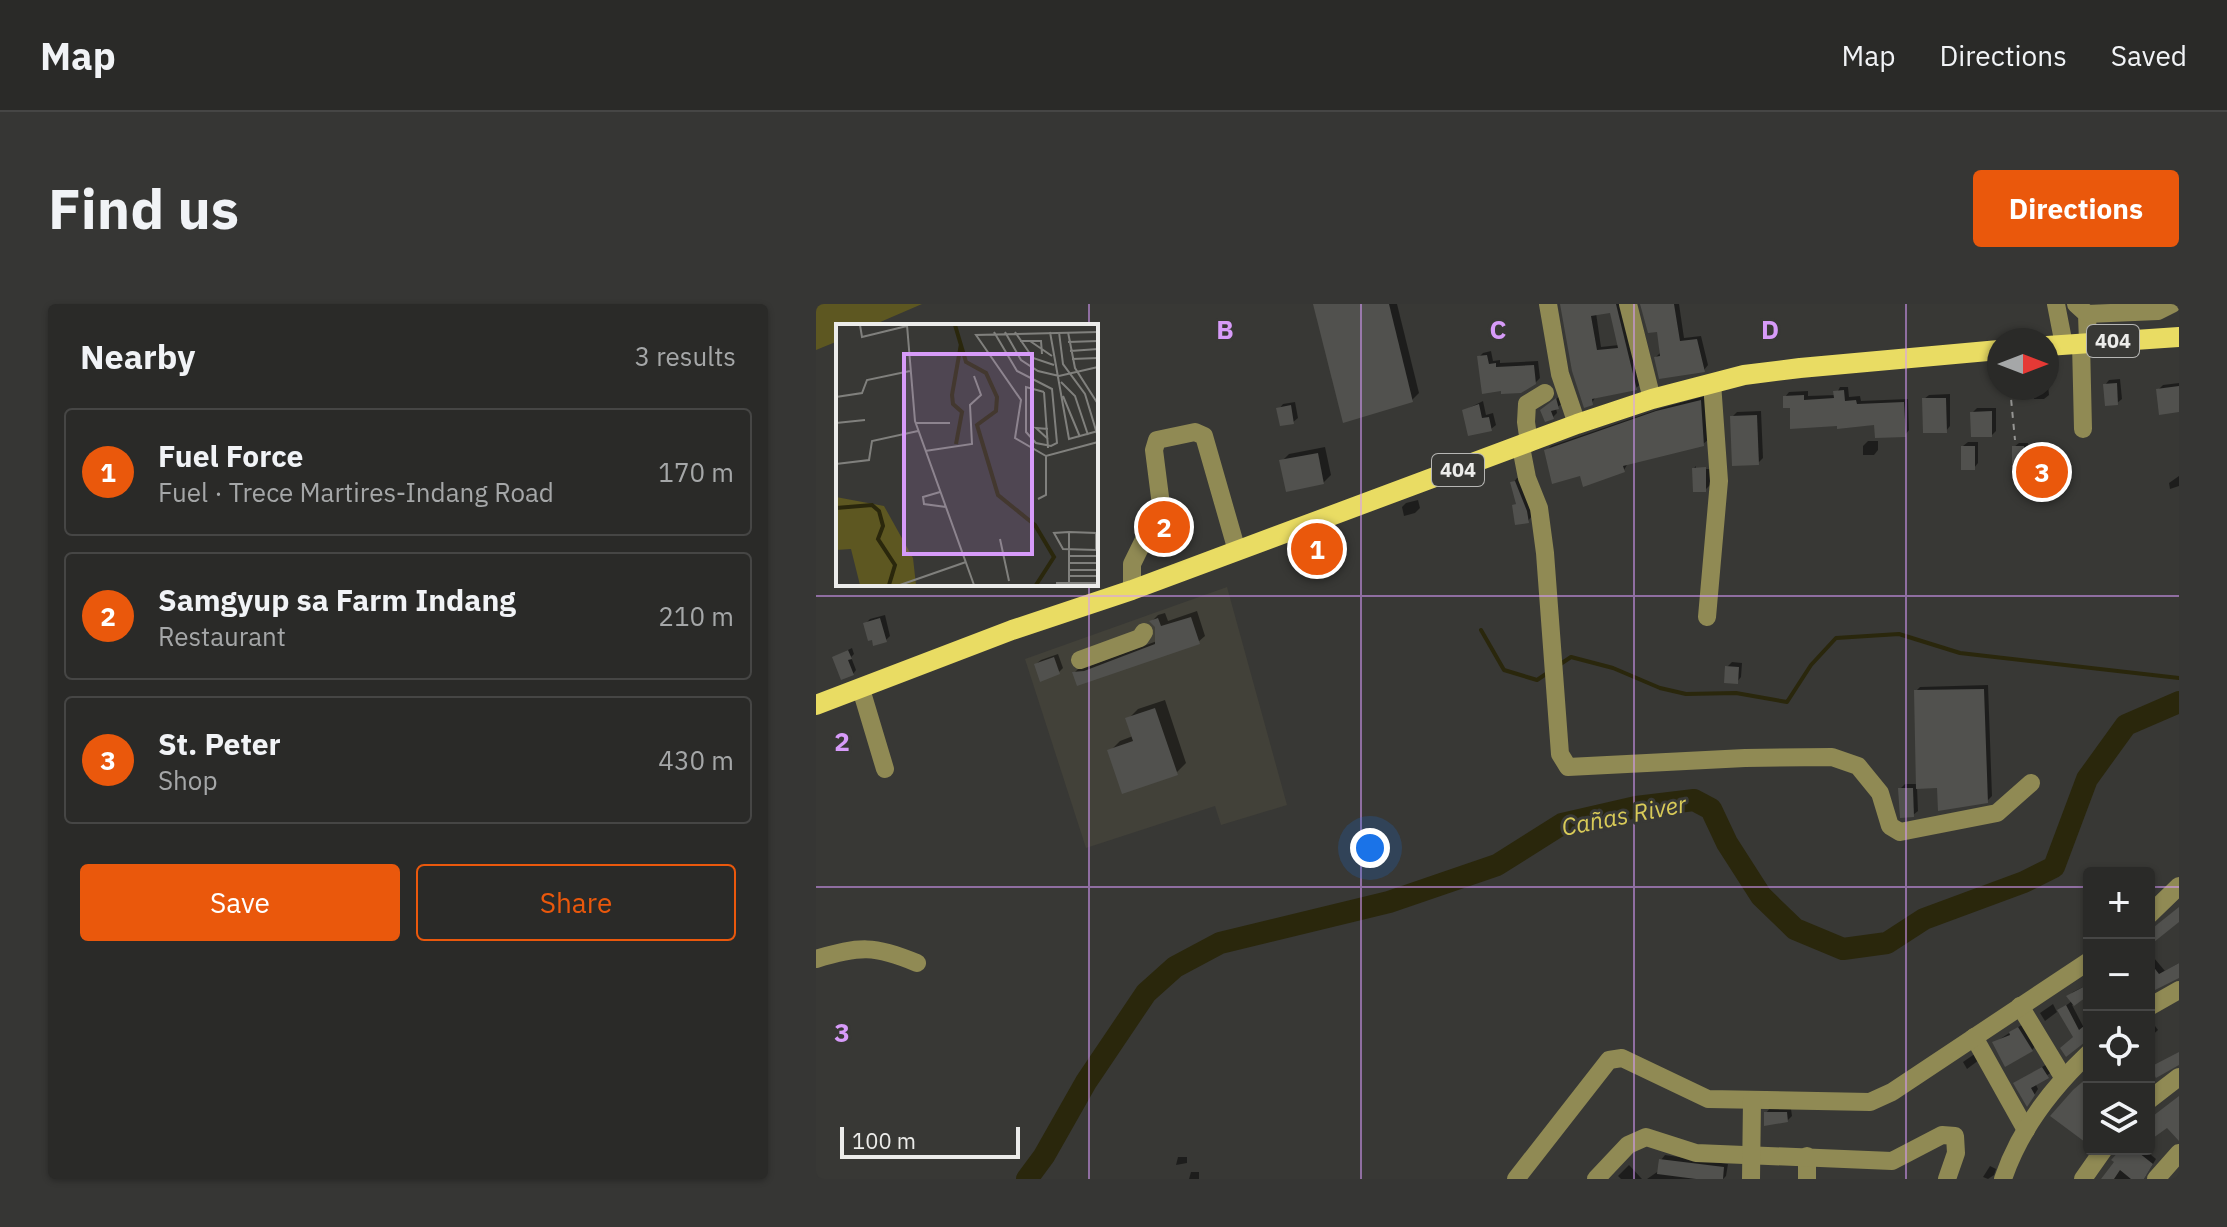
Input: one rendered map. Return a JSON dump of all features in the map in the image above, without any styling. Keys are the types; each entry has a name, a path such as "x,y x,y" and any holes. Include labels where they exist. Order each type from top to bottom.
{"main road":[{"name":"404","path":"2070,344 2179,337"},
{"name":"404","path":"816,705 1012,630 1132,590 1652,399 1712,383 1800,368 1987,351"}],"street":[{"path":"1548,304 1560,374 1577,424"},
{"path":"1628,304 1652,399"},
{"path":"2056,304 2070,344 2083,429"},
{"path":"2070,344 2082,309 2158,311 2172,304"},
{"path":"1707,617 1719,481 1712,383"},
{"path":"1545,393 1527,404 1527,478 1539,508 1560,754 1568,767 1832,757 1858,766 1880,793 1890,826 1900,832 1997,813 2031,783"},
{"path":"1132,590 1132,564 1161,505 1154,450 1157,440 1195,432 1204,436 1237,551"},
{"path":"1080,660 1140,638 1144,632"},
{"path":"861,689 885,769"},
{"path":"2155,909 2179,886"},
{"path":"816,959 865,948 888,951 917,963"},
{"path":"1516,1179 1609,1060 1616,1057 1708,1099 1870,1102 1892,1092 2083,965"},
{"path":"2155,1004 2179,990"},
{"path":"2020,1006 2063,1077"},
{"path":"1974,1037 2026,1130"},
{"path":"2003,1179 2026,1130 2063,1077 2083,1059"},
{"path":"2155,1095 2179,1077"},
{"path":"1751,1179 1752,1100"},
{"path":"1596,1179 1628,1145 1646,1137 1696,1153 1807,1156 1889,1170 1942,1135 1955,1136 1956,1153 1947,1179"},
{"path":"2156,1179 2179,1153"},
{"path":"2083,1179 2100,1155"},
{"path":"1807,1156 1807,1179"}],"path":[{"path":"2011,400 2015,440"}],"shaded area":[{"path":"816,304 922,304 876,324 836,324 836,342 816,350"},
{"path":"1227,587 1287,805 1221,825 1215,806 1086,848 1025,659"}],"building":[{"path":"1313,304 1389,304 1413,402 1343,423"},
{"path":"1560,304 1616,304 1637,390 1592,399 1593,405 1584,408 1572,371","holes":["1610,313 1618,348 1597,350 1591,316"]},
{"path":"1640,304 1674,304 1680,341 1697,339 1705,372 1659,379 1654,357 1660,356 1657,332 1648,333"},
{"path":"1487,355 1489,364 1496,363 1496,367 1534,365 1536,384 1521,393 1501,394 1501,391 1482,394 1477,356"},
{"path":"2117,383 2118,405 2105,406 2103,384"},
{"path":"2179,386 2179,412 2159,415 2156,389"},
{"path":"1844,390 1845,401 1856,400 1857,404 1904,402 1906,437 1875,438 1874,425 1790,429 1790,408 1783,408 1783,396 1804,395 1804,400 1834,398 1833,391"},
{"path":"1556,398 1559,409 1551,411 1554,419 1545,422 1540,410"},
{"path":"1922,398 1946,398 1947,433 1923,433"},
{"path":"1701,400 1704,446 1623,466 1625,472 1583,487 1580,476 1552,484 1544,450 1656,411"},
{"path":"1479,404 1482,418 1489,417 1492,431 1468,436 1462,410"},
{"path":"1291,405 1294,424 1280,426 1276,408"},
{"path":"1992,411 1992,437 1971,437 1970,412"},
{"path":"1757,415 1759,465 1732,466 1730,416"},
{"path":"1961,446 1975,446 1975,470 1961,470"},
{"path":"2012,446 2024,446 2024,467 2012,467"},
{"path":"1318,453 1324,484 1286,492 1279,460"},
{"path":"1706,467 1706,492 1693,492 1692,468"},
{"path":"1515,481 1529,523 1515,525 1512,505 1516,504 1510,482"},
{"path":"1191,617 1200,644 1077,686 1072,672 1084,671 1155,644 1155,627 1149,621 1158,618 1161,626"},
{"path":"880,618 887,642 873,646 872,640 868,641 863,623"},
{"path":"848,650 854,675 841,680 832,657"},
{"path":"1054,657 1060,674 1040,682 1034,664"},
{"path":"1725,666 1739,667 1738,684 1724,683"},
{"path":"1984,689 1988,803 1938,811 1937,788 1916,789 1914,690"},
{"path":"1155,708 1178,775 1122,794 1107,750 1133,741 1125,718"},
{"path":"1898,788 1913,788 1914,817 1900,818"},
{"path":"2179,907 2179,922 2155,941 2155,926"},
{"path":"2179,963 2179,978 2155,990 2155,969 2159,974"},
{"path":"2083,987 2083,999 2074,1006 2066,996"},
{"path":"2066,1005 2079,1030 2083,1027 2083,1044 2066,1057 2060,1048 2073,1037 2057,1010"},
{"path":"2018,1027 2033,1051 2005,1067 1992,1042 2010,1035 2009,1032"},
{"path":"2179,1052 2179,1065 2156,1078 2155,1064"},
{"path":"2042,1067 2049,1078 2031,1088 2035,1095 2027,1107 2013,1083"},
{"path":"2083,1081 2083,1141 2050,1116"},
{"path":"2179,1096 2179,1141 2167,1128 2155,1137 2155,1114"},
{"path":"1764,1112 1787,1112 1788,1122 1764,1126"},
{"path":"2116,1155 2142,1155 2153,1164 2144,1179 2131,1179 2120,1170 2114,1179 2101,1179 2114,1162 2111,1160"},
{"path":"1659,1159 1724,1167 1723,1179 1657,1174"}],"waterway":[{"path":"1481,630 1504,670 1537,680 1549,672"},
{"path":"1559,665 1571,657 1686,694 1736,693 1787,702 1811,665 1836,638 1899,634 1960,653 2179,678"},
{"name":"Cañas River","path":"1027,1179 1044,1156 1086,1082 1146,993 1175,967 1220,943 1389,902 1497,865 1562,824 1636,807 1694,800 1711,809 1727,843 1761,896 1795,929 1843,949 1887,943 1924,919 2024,882 2054,867 2087,779 2126,725 2179,702"}],"place":[{"name":"St. Peter","path":"2042,472"},
{"name":"Samgyup sa Farm Indang","path":"1164,527"},
{"name":"Fuel Force","path":"1317,549"}]}
